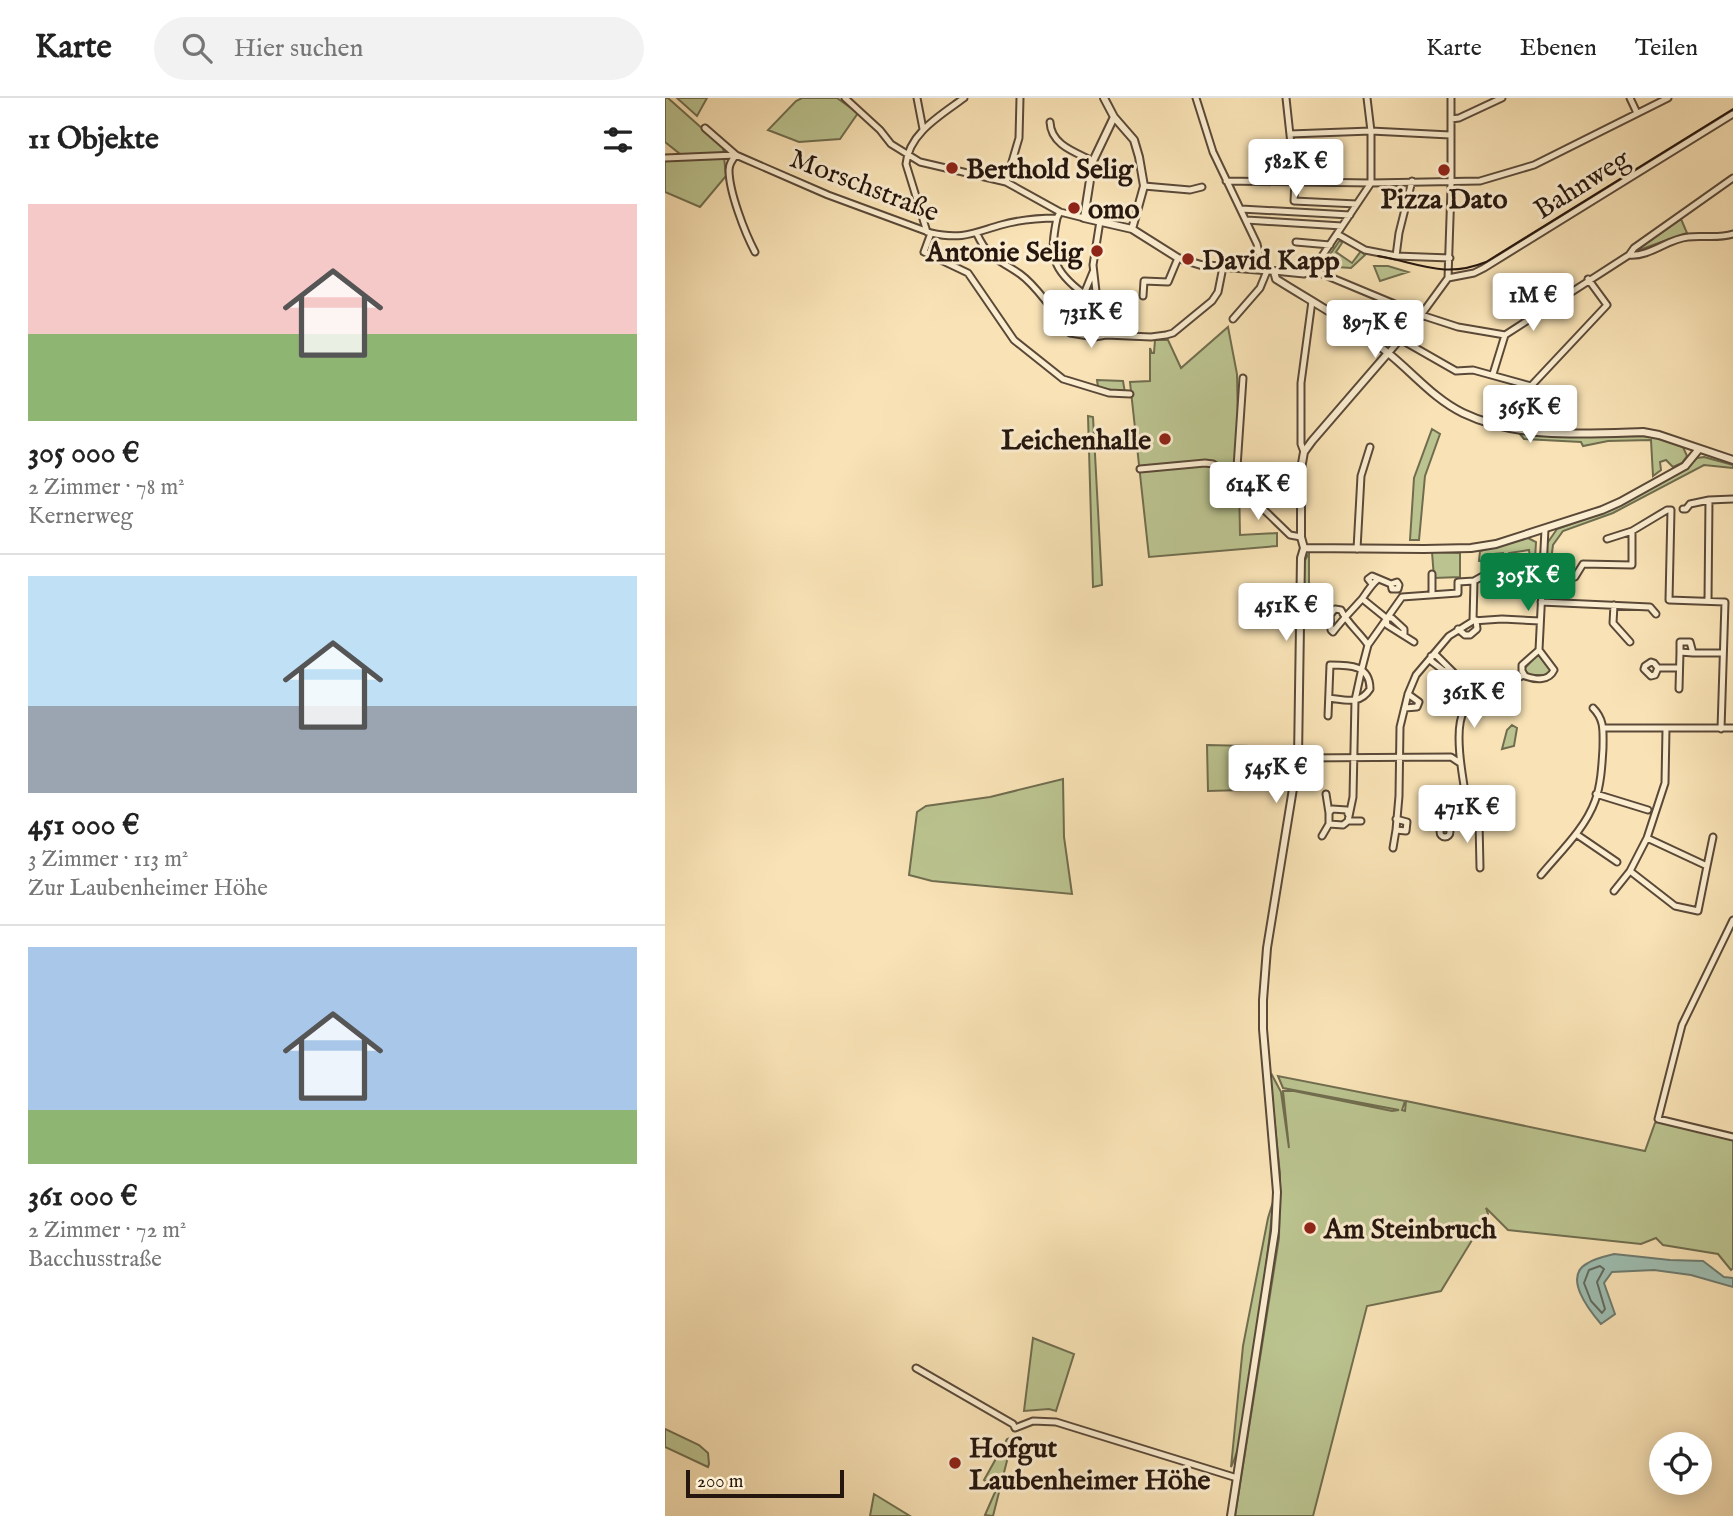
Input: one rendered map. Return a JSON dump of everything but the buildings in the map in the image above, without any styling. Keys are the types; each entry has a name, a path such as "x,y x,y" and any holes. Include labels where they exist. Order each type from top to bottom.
{"street":[{"path":"845,98 880,130 891,144 907,155 938,167 1006,182 1059,215 1132,229 1178,258 1201,265 1307,274 1313,270 1371,183 1371,131 1367,98"},
{"path":"917,98 923,129"},
{"path":"964,98 923,129 907,155 907,164 929,233 924,252 968,273 1014,340 1063,379 1109,393 1130,394"},
{"path":"1006,182 1019,138 1020,98"},
{"path":"1104,98 1114,117 1133,140 1144,186 1132,229"},
{"path":"1196,98 1213,152 1268,271 1276,279 1389,351 1434,394 1453,407 1465,414 1504,427 1559,433 1643,432 1659,435 1733,460"},
{"path":"1286,98 1295,181 1294,201 1357,204"},
{"path":"1231,1516 1275,1231 1277,1192 1263,1029 1263,1000 1267,948 1298,758 1301,558 1304,548 1301,537 1301,469 1304,452 1318,433 1421,315 1448,278 1451,98"},
{"path":"1451,119 1459,118 1502,98"},
{"path":"1630,98 1637,113"},
{"path":"1226,181 1412,181 1451,184 1480,181 1534,164 1668,98"},
{"name":"Bahnweg","path":"1448,278 1474,273 1484,268 1733,114"},
{"path":"1084,218 1093,161 1114,117"},
{"path":"1049,122 1050,133 1062,145 1093,161"},
{"path":"705,128 736,155"},
{"path":"1290,134 1371,131 1450,135"},
{"path":"665,158 736,155"},
{"path":"736,155 730,162 730,176 745,235 755,252"},
{"name":"Morschstraße","path":"736,155 828,195 929,233 948,237 977,234 1015,222 1059,215"},
{"path":"1493,374 1504,335 1629,255 1634,248 1733,178"},
{"path":"1396,256 1412,181"},
{"path":"1144,186 1190,190 1202,187"},
{"path":"1241,209 1350,215"},
{"path":"1059,215 1054,261 1058,270 1084,294"},
{"path":"1246,220 1342,226"},
{"path":"1076,322 1093,272 1100,221"},
{"path":"1337,233 1366,250 1396,256 1450,258"},
{"path":"977,234 984,249 993,259 1025,278 1070,333 1095,337 1151,337 1173,333 1212,301 1218,292 1223,267"},
{"path":"1629,255 1644,254 1683,237 1722,237 1733,234"},
{"path":"1296,242 1330,245"},
{"path":"1143,296 1144,281 1168,282 1178,258"},
{"path":"1313,270 1421,315 1458,327 1504,335"},
{"path":"1233,319 1257,293 1268,271"},
{"path":"1093,272 1098,309"},
{"path":"1400,339 1456,371 1473,370 1493,374 1531,386 1607,305 1588,279"},
{"path":"1304,452 1301,444 1301,383 1312,301"},
{"path":"1236,482 1243,378"},
{"path":"1357,549 1361,476 1370,447"},
{"path":"1304,548 1483,547 1545,529 1620,502 1685,466 1699,449"},
{"path":"1140,468 1213,464 1236,482 1290,534 1301,537"},
{"path":"1683,509 1690,504 1709,500 1733,499"},
{"path":"1708,601 1709,500"},
{"path":"1607,539 1632,531 1671,510 1669,600 1725,601 1721,729"},
{"path":"1523,675 1523,665 1539,650 1545,529"},
{"path":"1329,824 1343,825 1348,819 1353,797 1355,701 1368,645 1402,597 1458,593 1458,582 1474,581 1483,576 1571,578 1583,564 1632,565 1632,531"},
{"path":"1432,573 1432,595"},
{"path":"1458,629 1465,635 1470,635 1477,629 1474,581"},
{"path":"1368,645 1344,617 1374,582 1399,583 1398,589 1402,597"},
{"path":"1365,601 1386,618 1387,625 1414,642"},
{"path":"1541,602 1650,607 1656,614"},
{"path":"1614,605 1612,623 1630,642"},
{"path":"1394,848 1394,825 1399,796 1400,727 1408,694 1416,676 1449,636 1475,620 1540,621"},
{"path":"1679,689 1680,642 1690,642 1693,653"},
{"path":"1480,868 1479,822 1469,814 1460,763 1463,712 1478,694 1499,676 1546,678 1554,673 1554,666 1539,650"},
{"path":"1679,652 1722,653"},
{"path":"1431,656 1436,655 1461,680"},
{"path":"1328,716 1330,665 1362,668 1367,674 1370,689 1363,699 1355,701 1329,698"},
{"path":"1658,668 1679,668"},
{"path":"1405,708 1417,707 1419,702 1408,694"},
{"path":"1541,876 1576,834 1595,802 1602,768 1603,728 1600,715 1593,708"},
{"path":"1603,728 1733,728"},
{"path":"1614,891 1630,871 1647,838 1665,783 1666,729"},
{"path":"1298,758 1451,757 1460,763"},
{"path":"1322,836 1329,824 1326,794"},
{"path":"1596,794 1648,810"},
{"path":"1329,813 1332,809 1347,810 1348,819"},
{"path":"1444,827 1445,822 1451,818 1469,814"},
{"path":"1348,819 1361,821"},
{"path":"1576,834 1617,862"},
{"path":"1630,871 1675,906 1698,911 1713,837"},
{"path":"1647,838 1707,866"},
{"path":"1733,920 1682,1026 1658,1119 1733,1137"},
{"path":"916,1368 1013,1424 1015,1428 1033,1421 1056,1422 1237,1478"}],"green space":[{"path":"665,98 723,147 726,176 700,207 665,192 665,161 679,160 680,154 665,142"},
{"path":"677,98 707,98 697,116"},
{"path":"802,98 837,98 858,113 840,139 799,142 768,130"},
{"path":"1681,219 1687,233 1639,250 1640,248"},
{"path":"1340,240 1342,243 1336,252 1352,263 1361,251 1365,255 1351,268 1322,266"},
{"path":"1374,266 1388,266 1408,272 1380,281"},
{"path":"1228,327 1237,374 1240,535 1277,533 1277,546 1149,557 1130,382 1150,381 1150,348 1154,353 1155,340 1168,340 1181,368"},
{"path":"1097,380 1123,381 1125,393 1098,387"},
{"path":"1088,416 1093,417 1102,585 1093,587"},
{"path":"1432,429 1440,434 1425,476 1419,540 1410,540 1414,478"},
{"path":"1519,433 1563,437 1651,436 1683,447 1687,456 1682,463 1673,467 1666,460 1660,462 1661,470 1653,476 1651,440 1608,441 1583,446 1581,442 1524,439"},
{"path":"1704,457 1733,465 1733,468 1704,465 1613,513 1563,531 1553,545 1550,568 1556,569 1555,577 1545,572 1546,545 1557,529 1613,509 1684,470 1697,458"},
{"path":"1528,538 1536,542 1535,559 1530,558 1529,550 1509,553 1508,575 1499,571 1500,567 1503,567 1503,553 1494,554 1493,563 1479,561 1480,551"},
{"path":"1432,552 1460,553 1460,577 1434,578"},
{"path":"1309,553 1309,586 1303,603 1304,562"},
{"path":"1537,655 1544,659 1552,671 1547,675 1529,675 1524,669"},
{"path":"1512,725 1517,728 1514,746 1502,749 1507,730"},
{"path":"1207,745 1289,747 1282,789 1208,791"},
{"path":"1063,779 1064,837 1072,894 932,881 909,875 917,812 926,806 990,797"},
{"path":"1272,1075 1281,1092 1289,1148 1283,1091 1392,1111 1399,1110 1283,1088 1278,1076 1405,1101 1402,1110 1405,1111 1406,1101 1645,1151 1655,1123 1659,1121 1733,1138 1733,1268 1731,1270 1718,1254 1663,1245 1656,1238 1641,1244 1508,1230 1486,1208 1488,1214 1441,1291 1367,1306 1313,1516 1235,1516 1279,1238 1280,1174 1270,1078"},
{"path":"1273,1202 1243,1426 1231,1467 1243,1346"},
{"path":"1033,1338 1074,1354 1056,1411 1024,1411"},
{"path":"665,1429 699,1445 708,1453 708,1467 665,1447"},
{"path":"1013,1437 993,1516 985,1515 996,1490 984,1480 1007,1439"},
{"path":"874,1494 910,1516 870,1516"}],"water":[{"path":"1614,1254 1703,1261 1724,1277 1733,1278 1733,1287 1691,1275 1654,1270 1612,1272 1604,1283 1615,1314 1601,1324 1580,1293 1577,1276 1591,1261"}],"tram line":[{"path":"1378,256 1444,269 1471,267 1486,262 1733,109"}],"place":[{"name":"Berthold Selig","path":"952,168"},
{"name":"Pizza Dato","path":"1444,170"},
{"name":"omo","path":"1074,208"},
{"name":"Antonie Selig","path":"1097,251"},
{"name":"David Kapp","path":"1188,259"},
{"name":"Leichenhalle","path":"1165,439"},
{"name":"Am Steinbruch","path":"1310,1228"},
{"name":"Hofgut Laubenheimer Höhe","path":"955,1463"}]}
